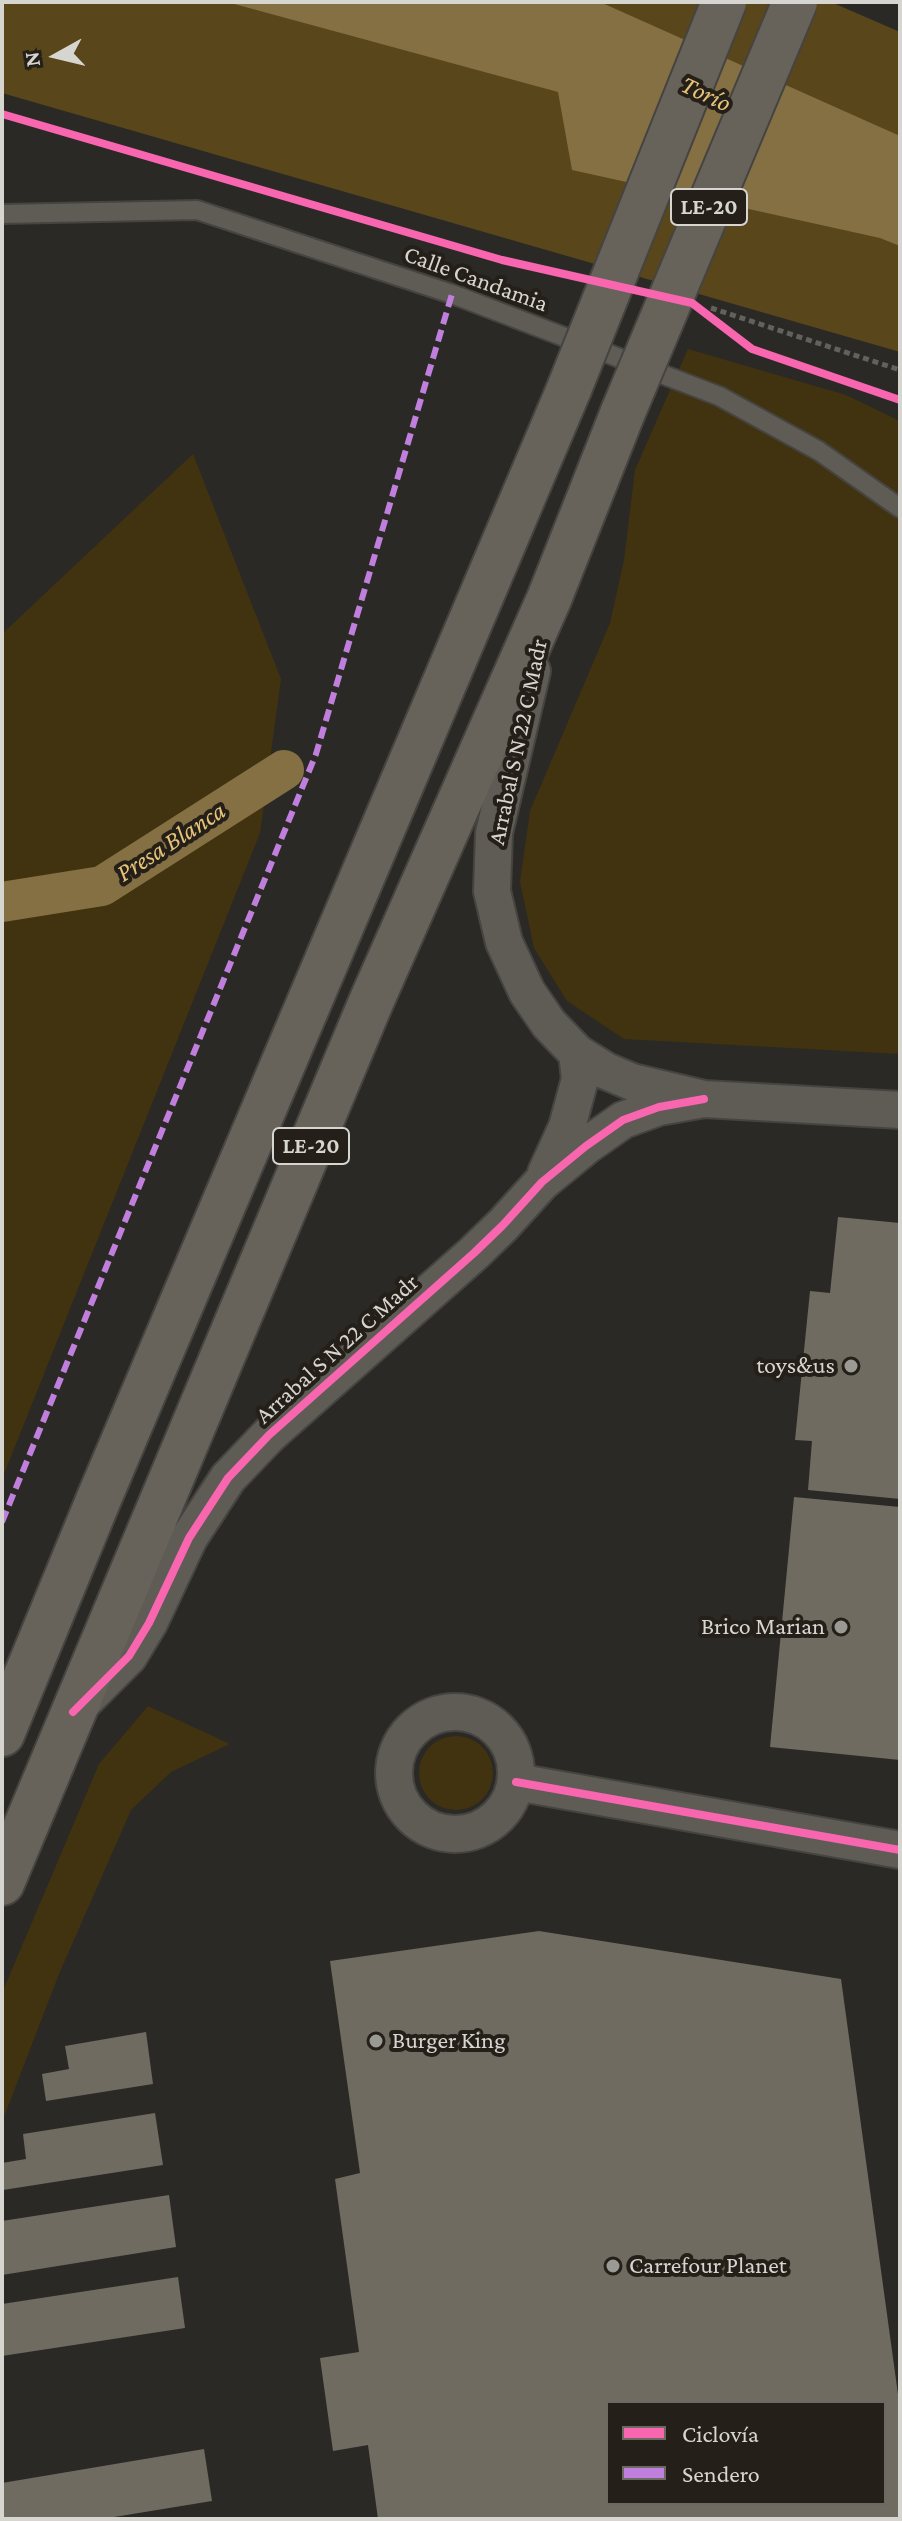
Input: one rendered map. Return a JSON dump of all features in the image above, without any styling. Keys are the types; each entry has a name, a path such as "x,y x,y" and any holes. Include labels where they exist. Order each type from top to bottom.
{"highway":[{"name":"LE-20","path":"2,1734 569,389 724,2"},
{"name":"LE-20","path":"2,1883 371,1002 549,599 623,412 795,2"}],"street":[{"name":"Arrabal S N 22 C Madr","path":"549,599 494,833 492,891 504,942 527,992 549,1024 577,1053 632,1082 704,1099 900,1110"},
{"name":"Arrabal S N 22 C Madr","path":"542,1182 567,1127 580,1079 577,1053"},
{"name":"Arrabal S N 22 C Madr","path":"73,1712 129,1656 149,1623 189,1538 228,1478 269,1435 503,1225 542,1182 586,1146 623,1120 659,1107 704,1099"},
{"path":"516,1782 900,1850"}],"lane":[{"name":"Calle Candamia","path":"2,214 197,210 452,294 719,396 819,451 900,508"}],"path":[{"path":"705,309 716,321"},
{"path":"705,309 731,312 900,370"}],"shaded area":[{"path":"2,2 831,2 900,32 900,352 2,93"},
{"path":"688,349 846,395 900,421 900,1054 624,1039 567,1001 534,948 520,882 530,811 610,623 624,560 635,470"},
{"path":"193,454 281,679 260,833 2,1479 2,634"},
{"path":"148,1706 230,1744 171,1772 131,1810 59,1974 2,2122 2,1993 99,1764"},
{"path":"456,1736 477,1742 487,1752 493,1773 487,1794 477,1804 456,1810 435,1804 425,1794 419,1773 425,1752 435,1742"}],"water":[{"name":"Torío","path":"227,2 600,2 900,136 900,246 880,238 572,170 558,92"}],"building":[{"name":"toys&us","path":"838,1217 900,1223 900,1499 808,1490 812,1441 795,1440 810,1291 830,1293"},
{"name":"Brico Marian","path":"794,1497 900,1507 900,1760 770,1747"},
{"name":"Carrefour Planet","path":"539,1931 841,1979 900,2409 900,2519 378,2519 368,2445 333,2451 320,2358 359,2352 335,2179 360,2173 330,1961"},
{"path":"146,2032 153,2084 46,2101 42,2074 69,2069 65,2046"},
{"path":"155,2113 163,2165 3,2190 2,2163 26,2159 23,2134"},
{"path":"169,2195 176,2247 2,2275 2,2221"},
{"path":"178,2277 185,2328 2,2356 2,2304"},
{"path":"204,2449 212,2501 102,2519 2,2519 2,2483"}],"waterway":[{"name":"Presa Blanca","path":"2,902 102,886 284,770"}],"marked path":[{"path":"2,1522 316,754 452,294"}],"cycle path":[{"path":"2,114 502,260 692,303 752,349 900,400"},
{"path":"73,1712 129,1656 149,1623 189,1538 228,1478 269,1435 474,1253 542,1182 586,1146 623,1120 659,1107 704,1099"},
{"path":"516,1782 900,1850"}],"place":[{"name":"toys&us","path":"851,1366"},
{"name":"Brico Marian","path":"841,1627"},
{"name":"Burger King","path":"376,2041"},
{"name":"Carrefour Planet","path":"613,2266"}]}
